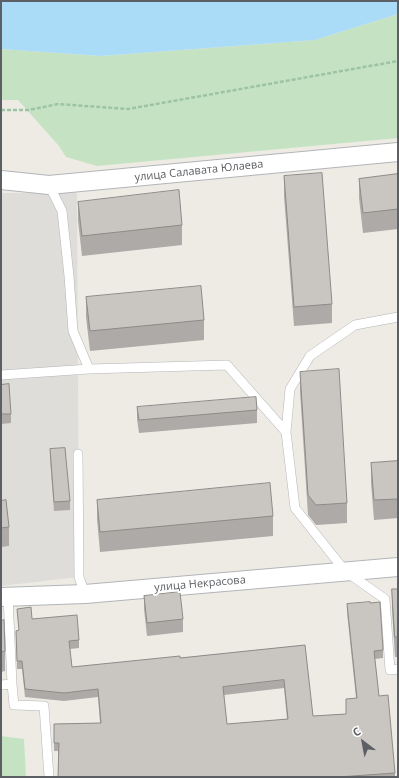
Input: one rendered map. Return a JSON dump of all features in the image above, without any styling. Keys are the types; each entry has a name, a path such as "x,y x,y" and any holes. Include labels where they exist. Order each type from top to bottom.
{"street":[{"name":"улица Салавата Юлаева","path":"1,180 49,186 398,152"},
{"name":"улица Некрасова","path":"5,596 85,594 398,567"}],"lane":[{"path":"49,186 62,211 73,330 89,369"},
{"path":"398,317 355,325 310,356 290,389 286,432 295,508 345,571 385,599 390,670 398,670"},
{"path":"1,375 89,369 227,365 286,432"},
{"path":"78,454 79,577 85,594"},
{"path":"5,596 14,705 44,706 50,777"},
{"path":"1,685 12,684"}],"path":[{"path":"1,110 29,110 58,104 128,109 398,61"}],"shaded area":[{"path":"1,193 77,193 79,577 1,586"}],"green space":[{"path":"398,14 398,138 97,166 66,157 59,146 18,100 1,100 1,49 101,56 315,40"},
{"path":"1,736 24,739 26,777 1,777"}],"water":[{"path":"1,1 398,1 398,14 315,40 101,56 1,49"}],"building":[{"path":"322,173 332,304 294,307 284,176"},
{"path":"398,174 398,209 363,213 359,179"},
{"path":"179,190 182,225 82,236 78,202"},
{"path":"201,286 204,320 90,331 86,297"},
{"path":"339,369 347,503 316,505 308,495 300,372"},
{"path":"9,384 11,414 1,414 1,385"},
{"path":"256,397 257,410 139,420 137,407"},
{"path":"65,448 70,501 54,502 50,449"},
{"path":"398,461 398,499 374,500 371,463"},
{"path":"270,483 273,516 100,532 97,500"},
{"path":"6,500 9,527 1,528 1,501"},
{"path":"392,589 398,589 398,637 395,637"},
{"path":"180,592 183,619 147,623 144,596"},
{"path":"380,602 383,650 374,651 379,696 388,695 395,773 338,777 58,777 59,743 54,743 54,724 101,723 98,689 64,693 25,689 22,661 17,661 16,631 19,630 17,609 31,607 32,619 77,615 79,640 69,641 72,667 305,645 313,716 346,714 346,699 357,698 347,604","holes":["284,680 288,719 227,724 223,687"]},
{"path":"4,620 5,651 1,652 1,621"}]}
